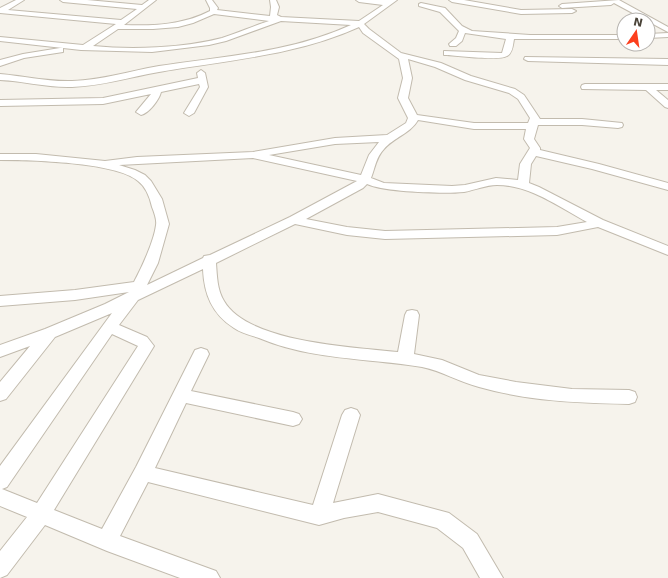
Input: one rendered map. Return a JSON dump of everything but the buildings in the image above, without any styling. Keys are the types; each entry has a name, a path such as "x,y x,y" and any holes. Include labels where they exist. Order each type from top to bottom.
{"street":[{"path":"0,11 21,0"},
{"path":"63,0 143,7"},
{"path":"1,62 22,56 84,48 116,27 152,0"},
{"path":"209,0 214,8 213,12"},
{"path":"273,0 275,7 273,16 280,19"},
{"path":"359,0 392,2"},
{"path":"452,0 534,13 572,11"},
{"path":"504,0 505,9"},
{"path":"521,5 551,7 610,1 668,30"},
{"path":"610,1 627,12"},
{"path":"0,77 55,84 99,82 154,70 287,49 332,35 360,24 392,2"},
{"path":"420,5 442,10 459,28 485,35 616,37"},
{"path":"0,11 123,22"},
{"path":"116,27 170,26 194,20 213,12 280,19 360,24 371,35 403,58 408,80 408,85 403,98 414,117 457,125 582,122 618,125"},
{"path":"0,39 125,51 190,47 226,39 280,19"},
{"path":"656,28 668,35"},
{"path":"453,44 459,39 463,30"},
{"path":"656,36 668,35"},
{"path":"447,53 492,56 504,55 507,52 511,36"},
{"path":"400,55 438,65 468,78 517,93 535,118 529,135 535,148 534,152 526,160 523,185"},
{"path":"528,59 668,62"},
{"path":"189,113 204,87 197,63"},
{"path":"0,103 103,101 203,80"},
{"path":"99,82 103,101"},
{"path":"585,87 668,87"},
{"path":"649,88 668,105"},
{"path":"141,112 155,97 158,89"},
{"path":"0,351 50,333 137,291 294,220 359,186 366,180 374,154 389,138 410,125 414,117"},
{"path":"103,164 137,160 253,155 335,141 389,138"},
{"path":"534,152 596,166 668,187"},
{"path":"253,155 366,180 384,186 465,188 496,181 523,185 535,189 599,223 668,251"},
{"path":"0,157 36,157 103,164 122,169 141,177 152,192 160,211 163,224 151,263 137,291 0,481"},
{"path":"294,220 348,231 385,235 556,231 599,223"},
{"path":"209,259 210,284 220,310 237,323 274,340 311,349 405,359 436,364 477,380 548,394 584,397 629,397"},
{"path":"0,301 137,291"},
{"path":"405,359 412,315"},
{"path":"0,568 41,514 146,346 142,341 110,327"},
{"path":"0,394 50,333"},
{"path":"107,541 201,354"},
{"path":"181,395 293,419"},
{"path":"319,516 351,415"},
{"path":"142,474 319,516 344,509 378,503 442,520 470,541 492,578"},
{"path":"0,497 107,541 209,578"}]}
